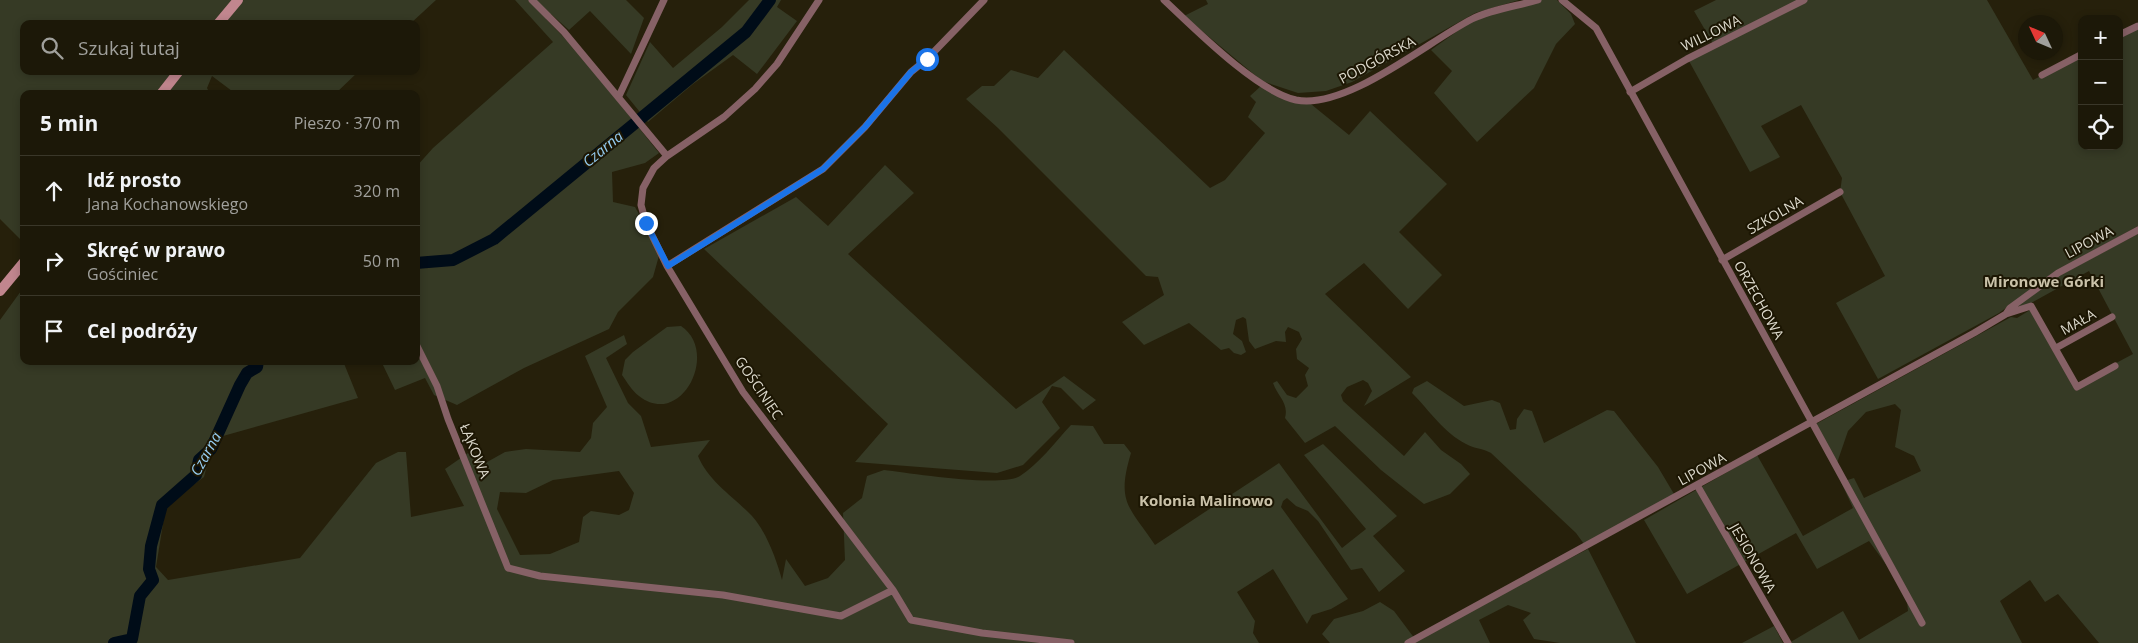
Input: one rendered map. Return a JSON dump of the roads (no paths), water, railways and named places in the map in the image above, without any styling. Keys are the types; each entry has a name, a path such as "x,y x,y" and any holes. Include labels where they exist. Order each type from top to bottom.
{"main road":[{"path":"221,20 238,0"},
{"path":"164,90 176,75"},
{"path":"0,291 20,267"}],"street":[{"path":"532,0 564,32 667,156"},
{"path":"619,96 664,0"},
{"name":"GOŚCINIEC","path":"819,0 777,64 755,89 724,117 667,156 654,168 645,182 641,205 646,223 668,266 743,392 893,590 911,620 982,632 1071,643"},
{"path":"668,266 823,169 865,127 911,72 927,59 984,0"},
{"name":"PODGÓRSKA","path":"1164,0 1225,54 1279,94 1296,100 1312,101 1329,99 1357,87 1472,20 1538,0"},
{"name":"ORZECHOWA","path":"1562,0 1596,28 1922,623"},
{"name":"WILLOWA","path":"1630,92 1687,59 1804,0"},
{"path":"2123,33 2138,26"},
{"path":"2042,75 2078,56"},
{"name":"SZKOLNA","path":"1722,260 1840,192"},
{"name":"LIPOWA","path":"2006,314 2010,308 2058,273 2138,230"},
{"name":"LIPOWA","path":"1408,643 1812,423 2006,314 2031,306 2056,348"},
{"name":"MAŁA","path":"2056,348 2112,317"},
{"path":"2056,348 2077,388 2115,366"},
{"name":"ŁĄKOWA","path":"420,352 437,386 448,419 508,568 540,576 723,595 841,616 893,590"},
{"name":"JESIONOWA","path":"1697,485 1788,643"}],"waterway":[{"name":"Czarna","path":"420,263 453,260 494,239 746,32 770,0"},
{"name":"Czarna","path":"114,643 132,639 140,596 153,580 149,569 151,546 162,505 196,475 199,460 211,449 240,385 247,373 257,365"}],"district":[{"name":"Mironowe Górki","path":"2044,282"},
{"name":"Kolonia Malinowo","path":"1206,501"}]}
